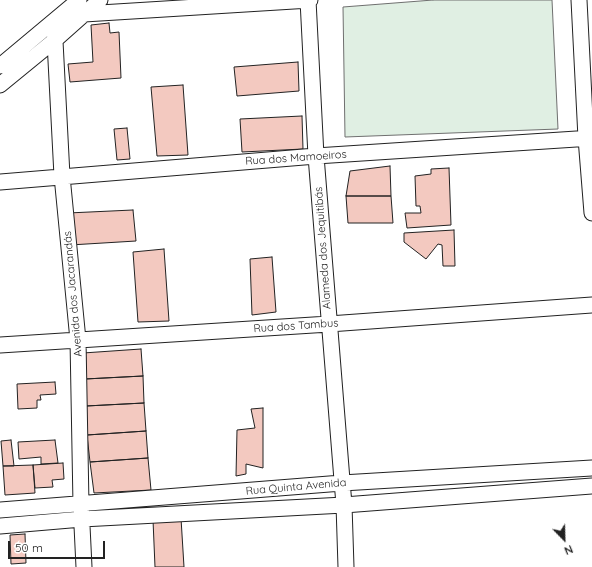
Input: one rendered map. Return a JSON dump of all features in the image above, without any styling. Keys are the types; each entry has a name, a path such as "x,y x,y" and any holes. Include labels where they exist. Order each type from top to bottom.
{"street":[{"path":"0,66 54,22 82,7 100,0"},
{"path":"0,85 55,40 82,7 308,0"},
{"name":"Alameda dos Jequitibás","path":"308,0 316,156 344,505 346,567"},
{"path":"579,0 589,138 592,213"},
{"name":"Avenida dos Jacarandás","path":"54,22 62,176 78,340 81,512 84,567"},
{"name":"Rua dos Mamoeiros","path":"0,182 316,156 589,138"},
{"name":"Rua dos Tambus","path":"0,345 329,324 592,305"},
{"name":"Rua Quinta Avenida","path":"0,526 81,512 342,483 592,468"},
{"name":"Rua Quinta Avenida","path":"0,510 81,512 344,505 592,486"}],"green space":[{"path":"433,0 552,0 558,129 345,137 343,7"}],"building":[{"path":"109,23 110,33 119,32 121,78 70,82 68,64 93,62 91,25"},
{"path":"298,62 299,91 237,96 234,67"},
{"path":"183,85 188,155 157,156 151,87"},
{"path":"302,116 303,149 242,152 240,119"},
{"path":"127,128 130,159 117,160 114,129"},
{"path":"390,166 391,196 346,196 350,171"},
{"path":"449,168 451,225 407,228 405,213 421,213 420,206 416,206 415,176 431,174 431,169"},
{"path":"346,196 391,196 393,223 348,223"},
{"path":"133,210 136,241 70,245 68,213"},
{"path":"454,230 455,266 443,266 442,245 438,244 426,259 404,242 404,233"},
{"path":"164,249 169,321 138,322 133,252"},
{"path":"272,257 276,312 252,315 250,259"},
{"path":"141,349 143,376 85,379 83,353"},
{"path":"143,376 144,403 86,406 85,379"},
{"path":"55,382 56,394 40,395 41,400 37,400 37,408 18,409 17,384"},
{"path":"144,403 146,431 87,435 86,406"},
{"path":"263,408 263,468 246,464 246,474 236,476 237,430 255,428 251,409"},
{"path":"146,431 148,458 90,462 87,435"},
{"path":"11,440 14,466 3,466 1,441"},
{"path":"55,440 58,463 41,464 41,457 19,459 18,442"},
{"path":"148,458 151,490 94,493 90,462"},
{"path":"63,463 64,479 52,480 53,487 35,488 33,465"},
{"path":"33,465 35,493 5,495 3,466"},
{"path":"181,518 184,567 155,567 153,520"},
{"path":"25,534 26,563 11,564 10,535"}]}
